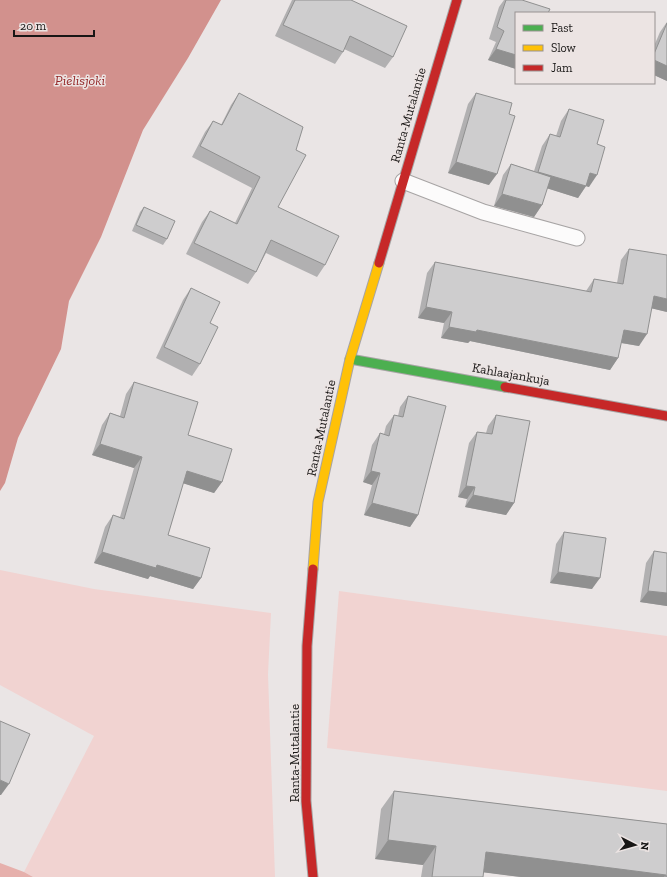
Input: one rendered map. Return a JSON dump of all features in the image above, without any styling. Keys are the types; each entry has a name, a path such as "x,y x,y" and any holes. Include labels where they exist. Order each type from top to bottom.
{"street":[{"name":"Ranta-Mutalantie","path":"313,877 306,801 306,646 318,502 350,359 457,0"},
{"name":"Kahlaajankuja","path":"350,359 667,416"}],"lane":[{"path":"403,181 482,212 577,238"}],"shaded area":[{"path":"0,570 94,589 271,613 268,674 275,877 33,877 24,872 94,736 0,685"},
{"path":"339,591 667,636 667,791 327,748"},
{"path":"0,863 24,872 33,877 0,877"}],"water":[{"name":"Pielisjoki","path":"0,0 221,0 188,58 143,130 101,237 69,301 61,349 18,438 5,483 0,491"}],"building":[{"path":"295,0 351,0 407,26 393,57 350,36 343,52 283,25"},
{"path":"506,0 522,0 550,9 548,12 515,12 515,55 496,49 504,31 497,27"},
{"path":"667,23 667,66 655,60 655,52"},
{"path":"239,93 303,127 296,150 306,155 278,207 339,236 325,265 271,240 256,272 194,243 210,211 237,224 260,177 200,146 213,121 222,125"},
{"path":"476,93 512,103 509,114 515,116 497,174 456,162"},
{"path":"569,109 604,120 597,144 605,147 597,175 590,173 586,186 538,172 550,134 560,137"},
{"path":"511,164 551,177 542,205 502,194"},
{"path":"144,207 175,221 167,239 136,225"},
{"path":"629,249 667,255 667,299 654,296 647,334 624,330 618,358 477,330 476,332 449,327 452,312 426,307 435,262 591,292 594,279 623,284"},
{"path":"191,288 220,302 210,323 218,327 200,364 164,347"},
{"path":"134,382 198,402 188,435 232,449 222,482 187,471 168,535 210,548 201,578 157,565 156,568 102,552 113,515 124,519 142,457 100,444 110,413 124,418"},
{"path":"408,396 446,406 418,515 372,503 380,473 371,471 380,433 389,436 394,415 403,417"},
{"path":"496,415 530,421 514,503 473,495 475,487 466,486 477,432 492,434"},
{"path":"564,532 606,538 600,578 558,572"},
{"path":"654,551 667,553 667,593 648,591"},
{"path":"0,721 30,734 9,784 0,780"},
{"path":"394,791 667,824 667,877 666,875 486,852 483,877 432,877 436,846 388,840"}],"traffic: fast":[{"path":"350,359 505,387"}],"traffic: slow":[{"path":"313,569 318,502 350,359 379,263"}],"traffic: jam":[{"path":"379,263 457,0"},
{"path":"505,387 667,416"},
{"path":"313,569 307,646 306,801 313,877"}]}
